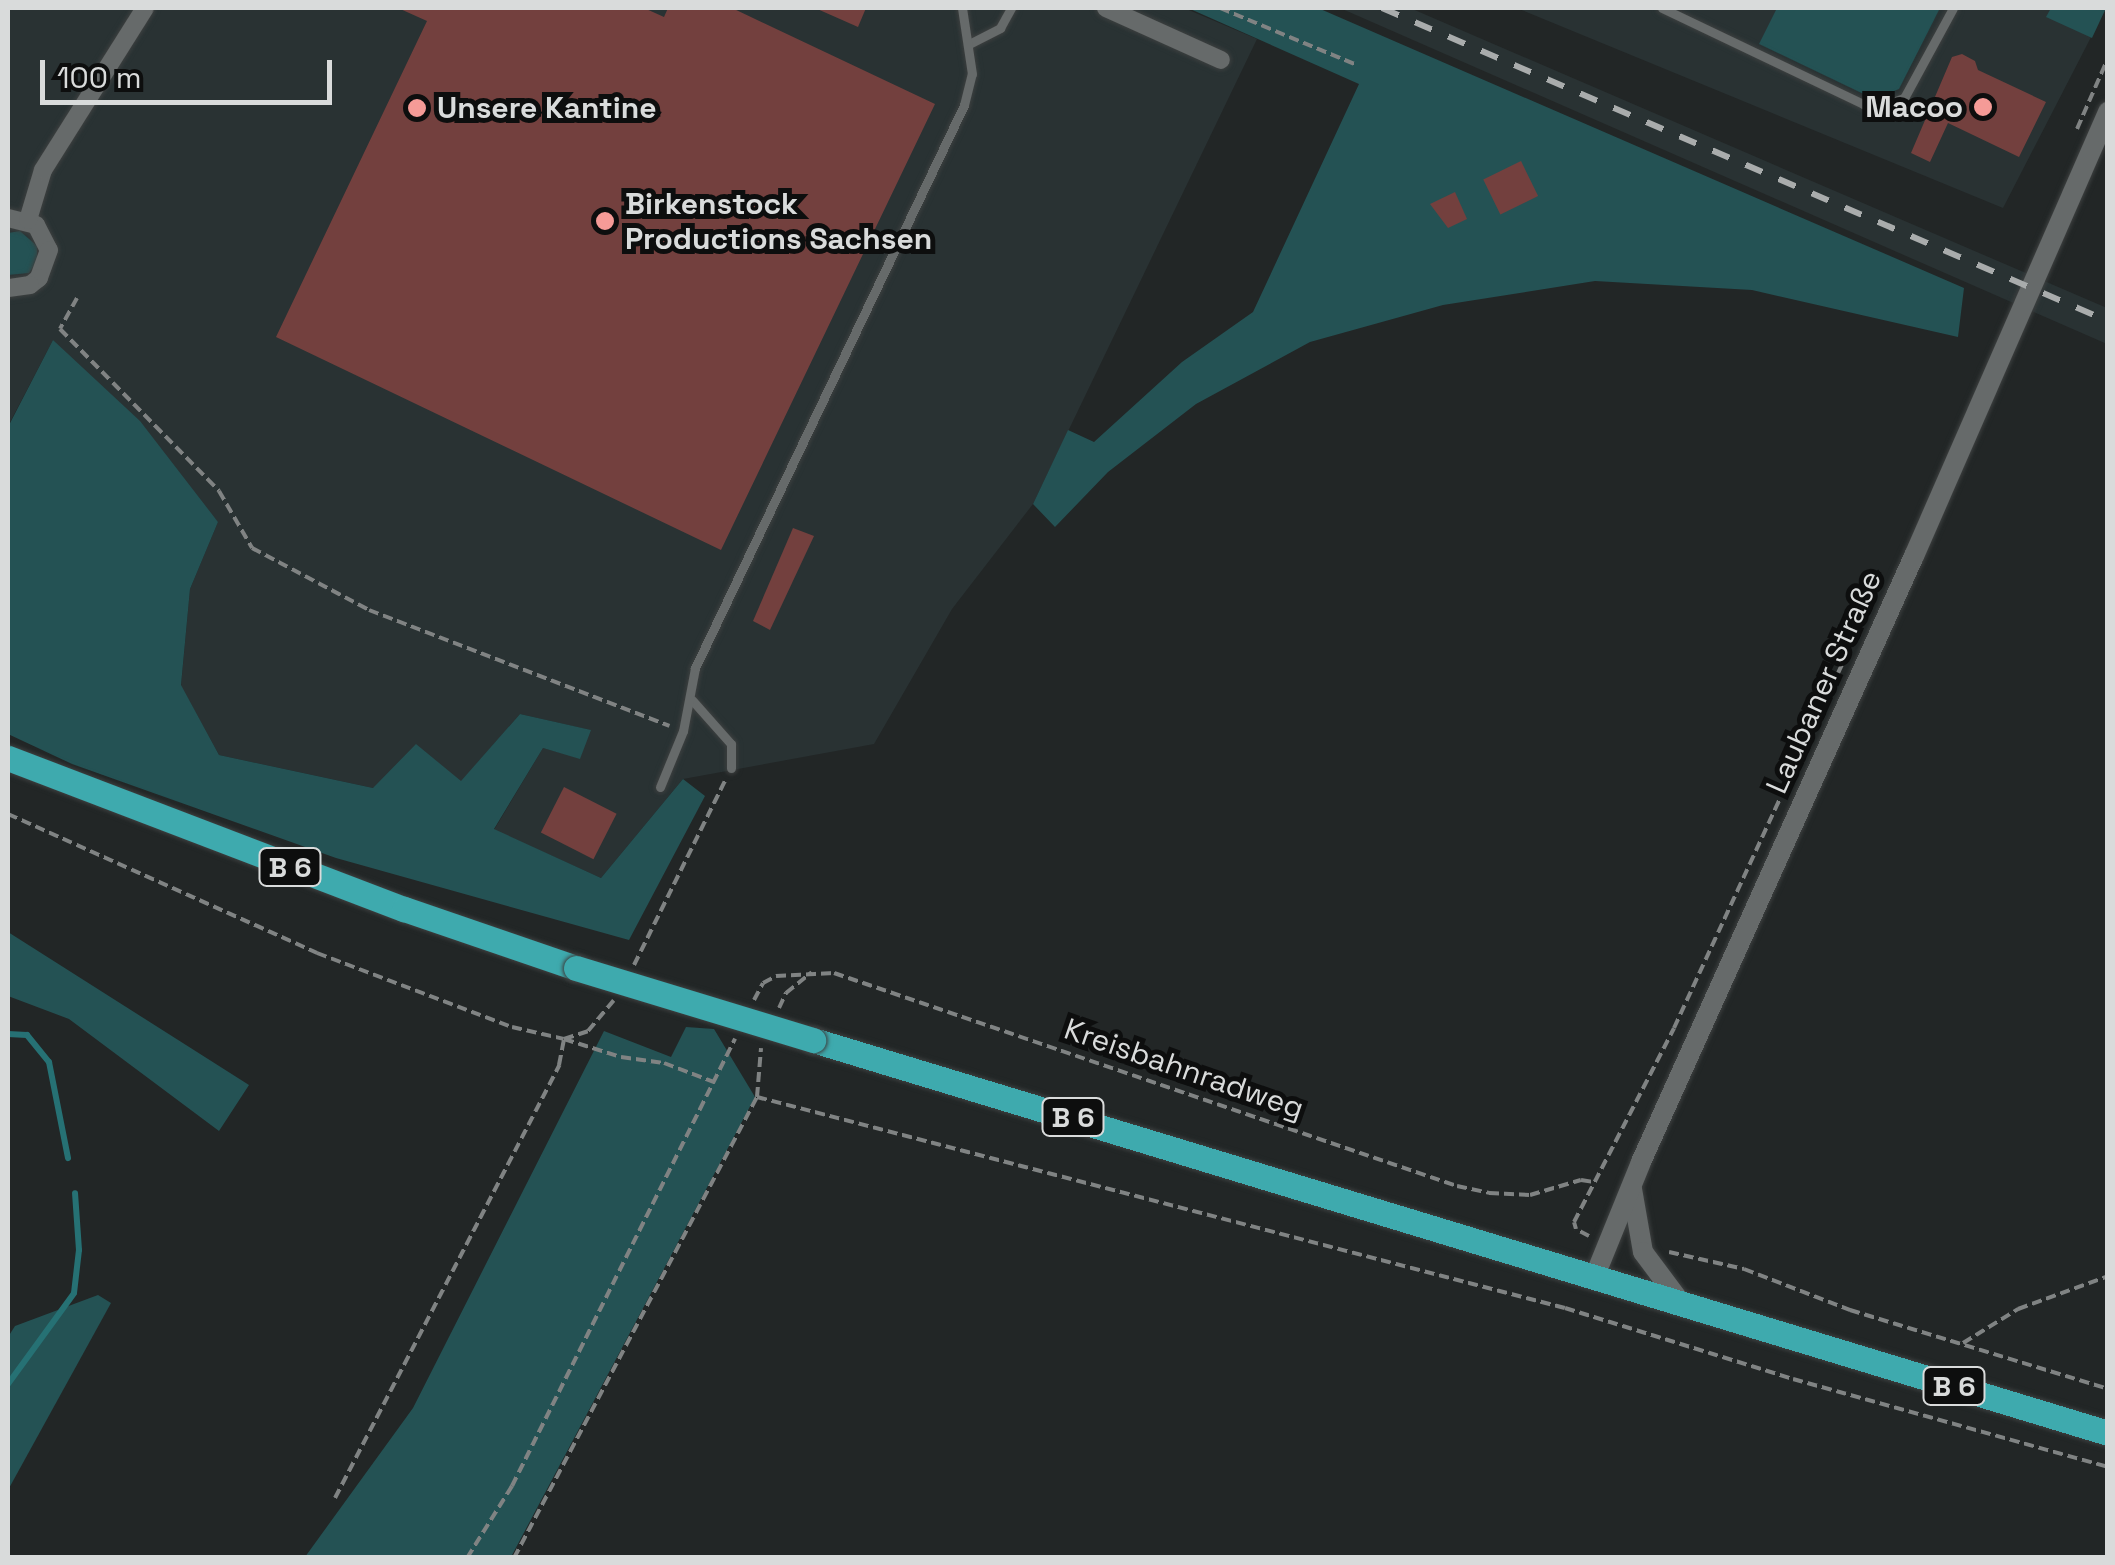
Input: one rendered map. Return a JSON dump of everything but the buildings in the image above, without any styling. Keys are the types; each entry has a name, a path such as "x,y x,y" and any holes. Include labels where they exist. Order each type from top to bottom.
{"main road":[{"name":"B 6","path":"8,758 404,910 576,968 2108,1433"}],"street":[{"path":"28,220 42,170 145,8"},
{"path":"1106,8 1222,60"},
{"name":"Laubaner Straße","path":"1594,1278 1632,1184 2108,111"},
{"path":"8,218 28,220 42,232 49,259 30,285 8,288"},
{"path":"1632,1184 1644,1252 1681,1304"}],"lane":[{"path":"660,787 683,731 692,700 695,668 964,105 972,74 971,43 962,8"},
{"path":"971,43 1000,28 1011,8"},
{"path":"1662,8 1863,104 1880,107 1904,98 1953,8"},
{"path":"692,700 731,744 731,768"}],"path":[{"path":"1220,8 1357,65"},
{"path":"2076,131 2108,58"},
{"path":"78,298 60,328 220,491 252,548 368,610 683,731"},
{"path":"1607,1246 1576,1229 1574,1222 1674,1028 1845,657"},
{"name":"Kreisbahnradweg","path":"746,1016 762,983 776,976 834,973 1473,1190 1530,1194 1580,1180 1594,1182"},
{"path":"467,1558 512,1486 738,1032"},
{"path":"335,1498 559,1065 564,1039 621,1057 664,1064 714,1082"},
{"path":"514,1558 757,1097 1565,1308 1793,1379 2108,1467"},
{"path":"1644,1252 1652,1248 1744,1269 1850,1310 2108,1389"},
{"path":"1963,1343 2018,1309 2108,1276"}],"shaded area":[{"path":"8,8 1184,8 1257,39 1033,504 952,609 874,744 683,779 601,878 494,830 543,748 580,758 590,730 520,714 461,782 373,788 219,755 181,686 190,589 218,522 53,340 8,426"},
{"path":"1188,8 1318,8 1964,288 1958,337 1752,290 1595,281 1443,305 1310,342 1196,404 1108,472 1055,527 1033,504 1068,430 1094,442 1182,362 1253,312 1359,84"},
{"path":"1340,8 1410,8 2107,308 2107,344"},
{"path":"1517,8 2106,8 2003,208"},
{"path":"1777,8 1940,8 1899,89 1874,99 1759,44"},
{"path":"2051,8 2106,8 2092,38 2046,17"},
{"path":"20,231 37,246 37,261 29,273 8,275 8,233"},
{"path":"53,340 140,421 218,522 190,589 181,685 219,755 373,788 416,744 461,781 520,714 591,730 580,759 543,748 494,829 601,878 683,779 705,796 629,940 336,858 72,764 8,734 8,427"},
{"path":"8,932 249,1085 219,1131 69,1019 8,996"},
{"path":"686,1027 714,1029 755,1097 511,1557 305,1557 413,1408 604,1031 671,1057"},
{"path":"98,1295 111,1303 8,1490 8,1337 15,1326"}],"waterway":[{"path":"8,1034 27,1035 49,1062 68,1158"},
{"path":"8,1384 74,1293 79,1250 75,1193"}],"railway":[{"path":"1382,8 2108,321"}],"place":[{"name":"Macoo","path":"1983,107"},
{"name":"Unsere Kantine","path":"417,108"},
{"name":"Birkenstock Productions Sachsen","path":"605,221"}]}
